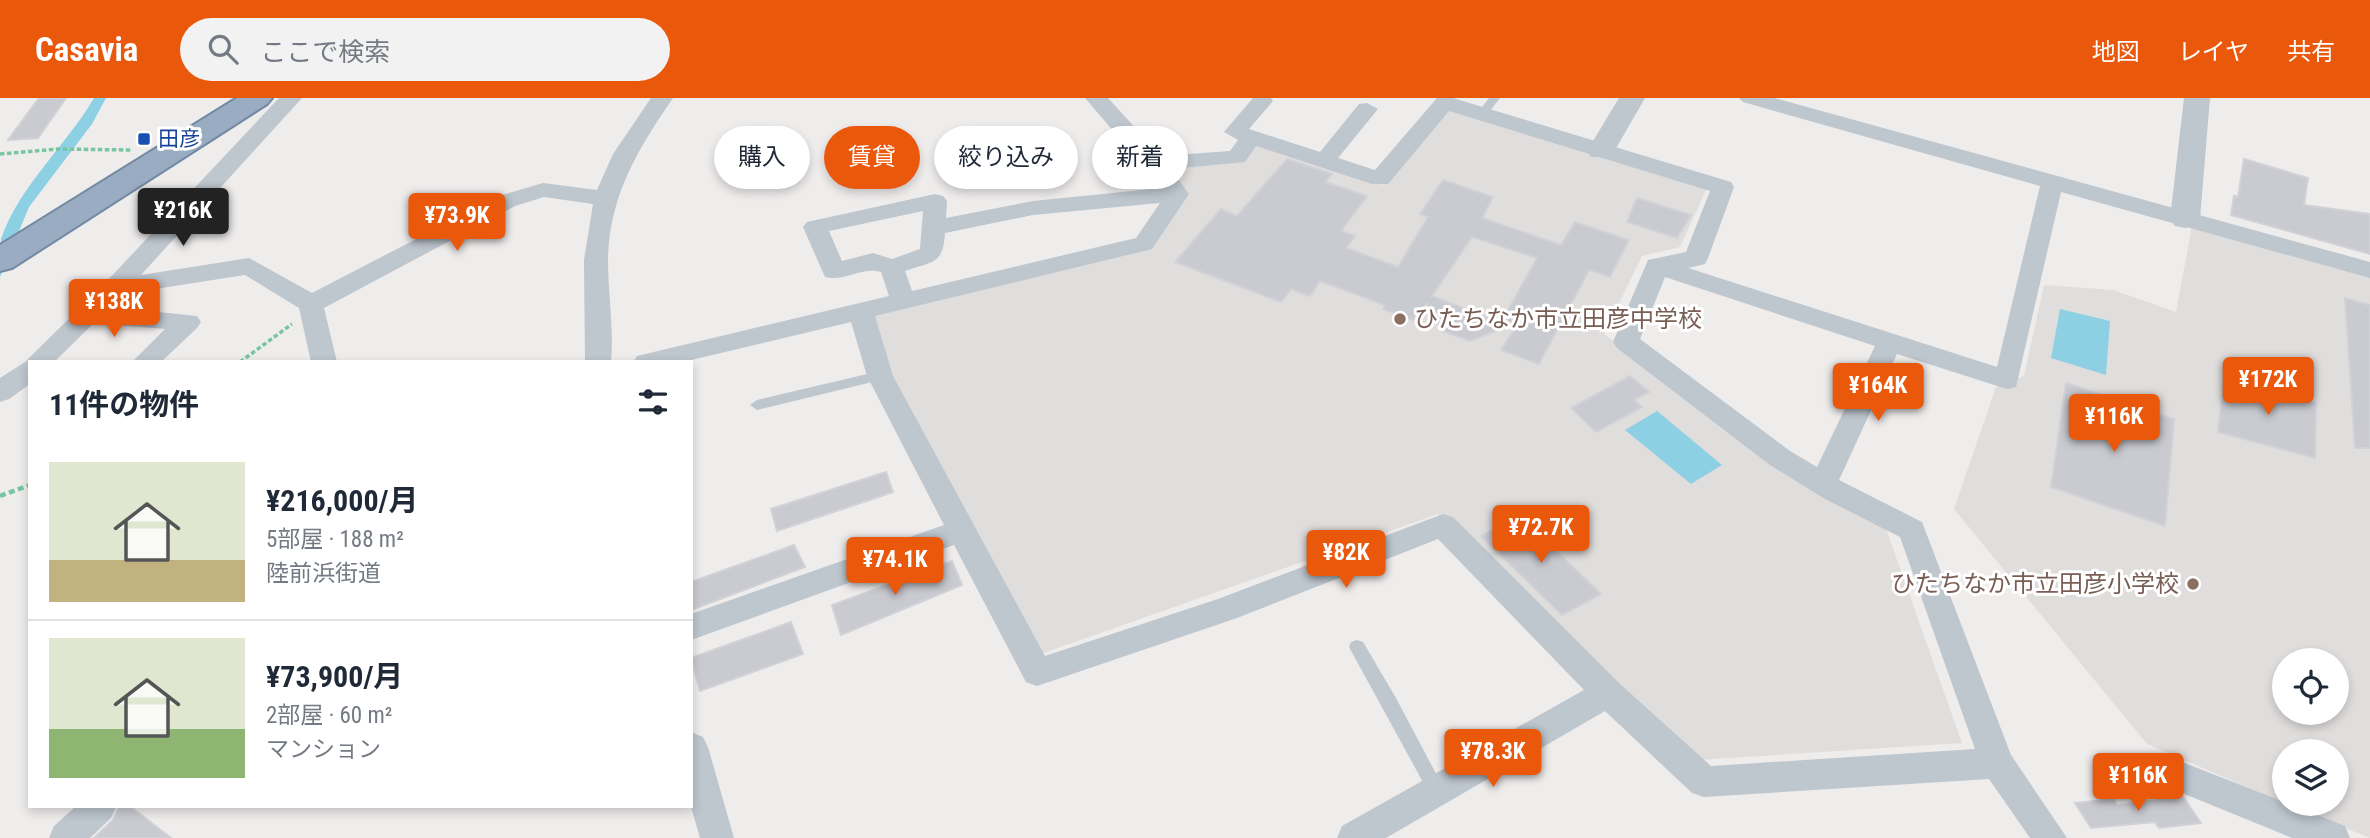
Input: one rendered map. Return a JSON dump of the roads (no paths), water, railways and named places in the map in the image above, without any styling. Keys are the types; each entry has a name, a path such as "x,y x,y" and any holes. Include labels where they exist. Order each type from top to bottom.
{"highway":[{"path":"0,237 226,98"},
{"path":"0,260 257,98"}],"street":[{"path":"40,360 116,287 291,98"},
{"path":"596,360 596,258 598,223 604,198 623,153 662,98"},
{"path":"1096,98 1121,126"},
{"path":"1601,151 1632,98"},
{"path":"1750,98 2370,270"},
{"path":"2185,219 2197,98"},
{"path":"1262,102 1235,132 1380,178 1445,103 1489,106 1601,151 1723,187 1696,258 1657,266"},
{"path":"1324,161 1367,109"},
{"path":"1188,161 1237,157 1252,137"},
{"path":"1657,266 2007,380 2052,182"},
{"path":"1174,189 1178,194"},
{"path":"311,307 508,201 543,190 604,198"},
{"path":"933,228 1033,208 1178,194"},
{"path":"655,360 1144,244 1178,194"},
{"path":"935,201 932,253 892,267 873,261 834,271 815,227 935,201"},
{"path":"116,287 249,265 311,307 324,360"},
{"path":"1657,266 1626,342 1780,458 1823,484 1912,530 1997,763 2050,838"},
{"path":"892,267 904,303"},
{"path":"860,313 880,376 1037,673 1226,609 1443,525 1608,692 1704,782 1997,763"},
{"path":"89,314 188,322 147,360"},
{"path":"1823,484 1890,342"},
{"path":"0,391 28,371"},
{"path":"693,626 962,530"},
{"path":"1354,838 1608,692"},
{"path":"693,754 717,838"},
{"path":"2177,775 2333,838"},
{"path":"65,838 98,808"}],"lane":[{"path":"757,405 880,376"},
{"path":"1357,647 1436,790"}],"water":[{"path":"94,98 106,98 92,124 29,207 0,277 1,239 9,220 19,201"},
{"path":"2060,309 2110,321 2106,375 2051,358"},
{"path":"1657,411 1722,465 1691,484 1625,430"}],"place":[{"name":"田彦","path":"144,139"},
{"name":"ひたちなか市立田彦中学校","path":"1400,319"},
{"name":"ひたちなか市立田彦小学校","path":"2193,584"}]}
